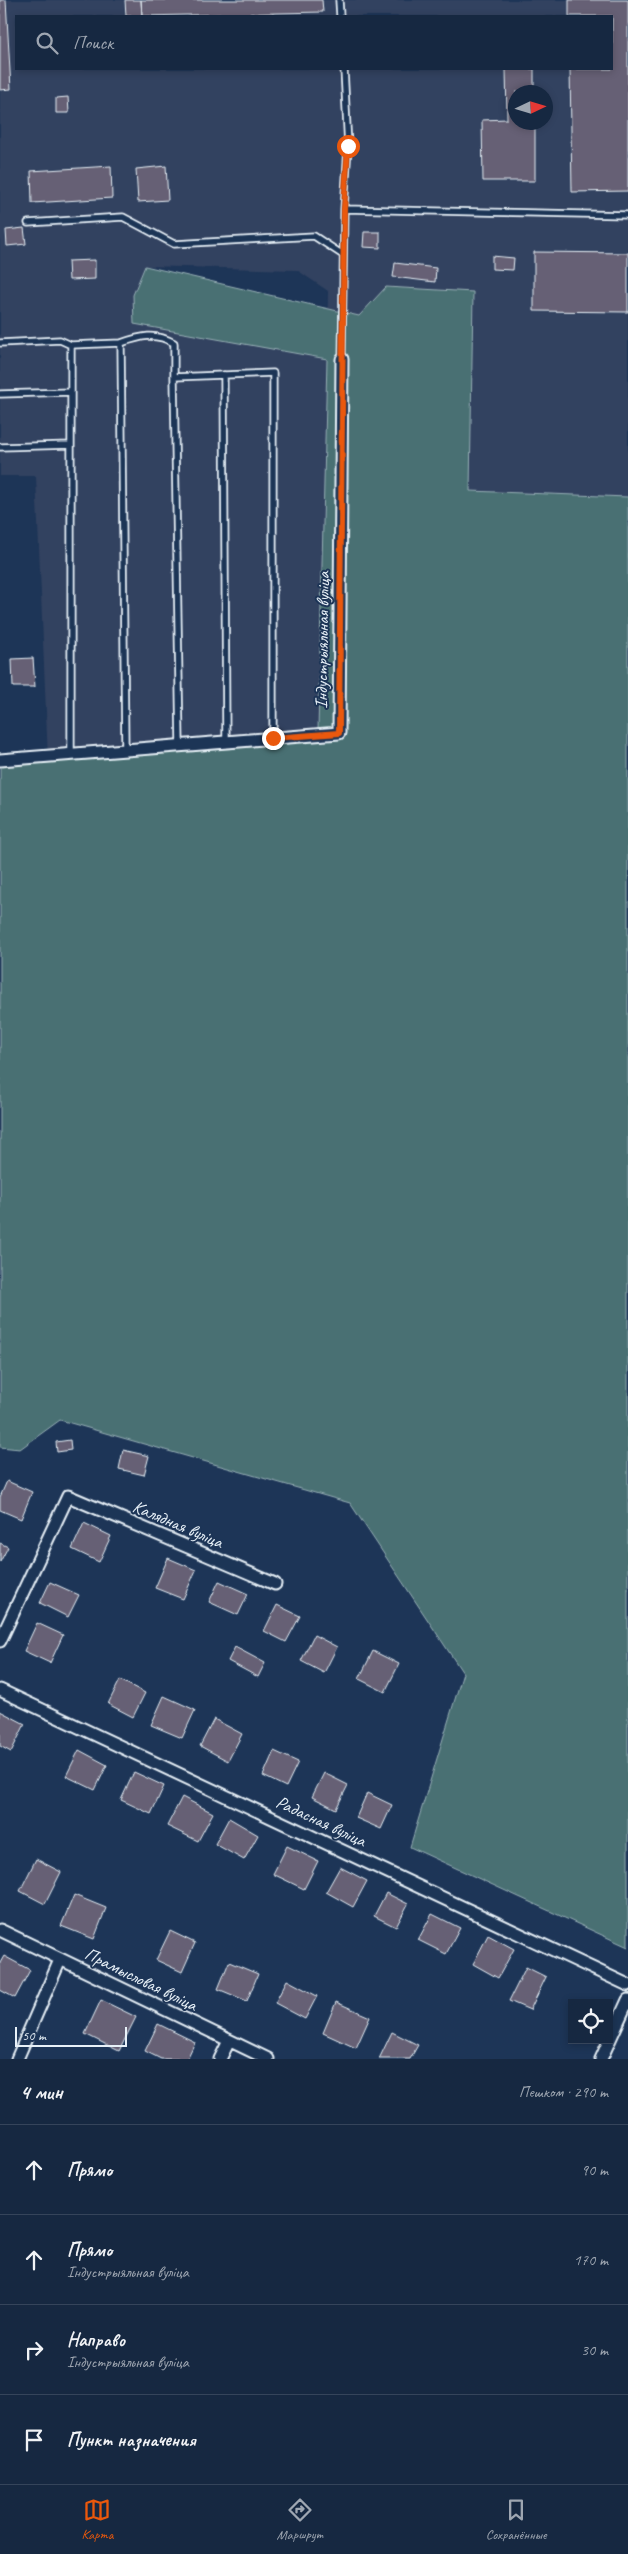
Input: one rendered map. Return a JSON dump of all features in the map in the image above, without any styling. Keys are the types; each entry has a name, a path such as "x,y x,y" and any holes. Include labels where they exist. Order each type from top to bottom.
{"street":[{"name":"Індустрыяльная вуліца","path":"0,760 339,733 342,358"},
{"name":"Калядная вуліца","path":"0,1641 68,1496 275,1584"},
{"name":"Радасная вуліца","path":"0,1690 628,1985"},
{"name":"Прамысловая вуліца","path":"0,1930 268,2059"},
{"path":"17,2059 60,1960"},
{"path":"601,2059 628,2000"},
{"path":"220,2059 228,2041"}],"lane":[{"path":"339,0 340,15"},
{"path":"342,358 344,209 348,146 344,70"},
{"path":"344,209 628,215"},
{"path":"28,223 123,217 174,244 314,236 343,255"},
{"path":"0,343 60,340 71,345 121,343 142,335 162,336 174,342 180,745"},
{"path":"121,343 125,749"},
{"path":"70,753 71,345"},
{"path":"174,378 273,374 273,738"},
{"path":"224,376 226,741"},
{"path":"0,394 71,392"},
{"path":"0,447 71,445"}],"shaded area":[{"path":"0,0 628,0 628,497 470,491 473,292 327,359 318,731 48,759 36,476 0,476","holes":["145,266 297,270 328,291 327,358 133,295"]}],"green space":[{"path":"145,266 359,316 386,287 473,292 470,491 628,497 628,1947 410,1847 463,1673 350,1503 60,1420 20,1449 0,1447 0,763 318,730 327,359 134,324 133,295"}],"building":[{"path":"0,0 6,0 11,89 0,90"},
{"path":"125,0 141,0 142,15 126,15"},
{"path":"141,0 322,0 323,12 187,15 142,15"},
{"path":"569,0 628,0 628,191 572,192 570,70 613,70 613,15 569,15"},
{"path":"506,70 534,70 534,85 508,85 508,130 535,130 535,181 483,181 482,120 507,119"},
{"path":"68,97 69,113 56,113 56,98"},
{"path":"111,166 112,198 32,203 31,171"},
{"path":"166,166 168,200 138,202 136,169"},
{"path":"24,228 26,244 7,246 6,230"},
{"path":"364,232 380,232 380,248 363,247"},
{"path":"534,252 628,253 628,312 534,311"},
{"path":"492,256 514,258 513,270 492,269"},
{"path":"95,260 95,279 69,280 68,261"},
{"path":"395,263 436,268 435,282 393,277"},
{"path":"33,658 35,687 13,687 12,659"},
{"path":"70,1440 71,1450 57,1452 56,1442"},
{"path":"123,1450 149,1456 144,1475 119,1469"},
{"path":"7,1481 32,1492 21,1519 0,1510 0,1497"},
{"path":"84,1523 111,1536 99,1562 72,1549"},
{"path":"0,1543 8,1547 0,1562"},
{"path":"168,1558 196,1570 183,1599 155,1588"},
{"path":"219,1581 248,1594 238,1615 209,1602"},
{"path":"50,1582 79,1595 68,1617 40,1603"},
{"path":"277,1605 300,1616 286,1642 264,1631"},
{"path":"37,1623 63,1635 50,1663 24,1651"},
{"path":"314,1635 337,1647 324,1673 301,1661"},
{"path":"235,1647 265,1663 258,1677 228,1661"},
{"path":"373,1651 399,1664 385,1692 359,1679"},
{"path":"120,1680 145,1693 133,1717 108,1704"},
{"path":"164,1696 195,1710 182,1738 151,1725"},
{"path":"0,1711 25,1724 11,1752 0,1746"},
{"path":"214,1719 242,1734 228,1761 200,1746"},
{"path":"79,1750 107,1765 95,1790 66,1776"},
{"path":"274,1751 298,1762 286,1787 263,1776"},
{"path":"134,1772 164,1786 151,1814 121,1800"},
{"path":"324,1773 348,1785 336,1809 312,1797"},
{"path":"367,1793 392,1805 381,1829 356,1818"},
{"path":"182,1797 213,1813 198,1841 167,1826"},
{"path":"229,1818 258,1835 244,1860 215,1844"},
{"path":"287,1846 318,1861 304,1889 273,1874"},
{"path":"36,1859 61,1872 45,1904 20,1891"},
{"path":"340,1867 367,1881 353,1907 326,1892"},
{"path":"386,1893 408,1904 396,1927 374,1916"},
{"path":"74,1895 106,1908 94,1939 61,1926"},
{"path":"432,1914 460,1928 446,1954 418,1940"},
{"path":"170,1931 195,1943 182,1972 156,1960"},
{"path":"488,1935 514,1949 498,1978 473,1964"},
{"path":"4,1956 30,1970 15,1998 0,1990 0,1963"},
{"path":"229,1962 258,1974 247,2001 218,1989"},
{"path":"526,1967 546,1977 530,2010 509,2001"},
{"path":"287,1980 317,1996 305,2019 275,2003"},
{"path":"101,2000 136,2017 119,2051 85,2034"},
{"path":"336,2002 370,2017 356,2048 323,2033"},
{"path":"158,2024 195,2042 187,2059 161,2059 145,2051"},
{"path":"392,2032 418,2045 410,2059 379,2059"}],"route":[{"path":"273,738 339,733 344,209 348,146"}]}
